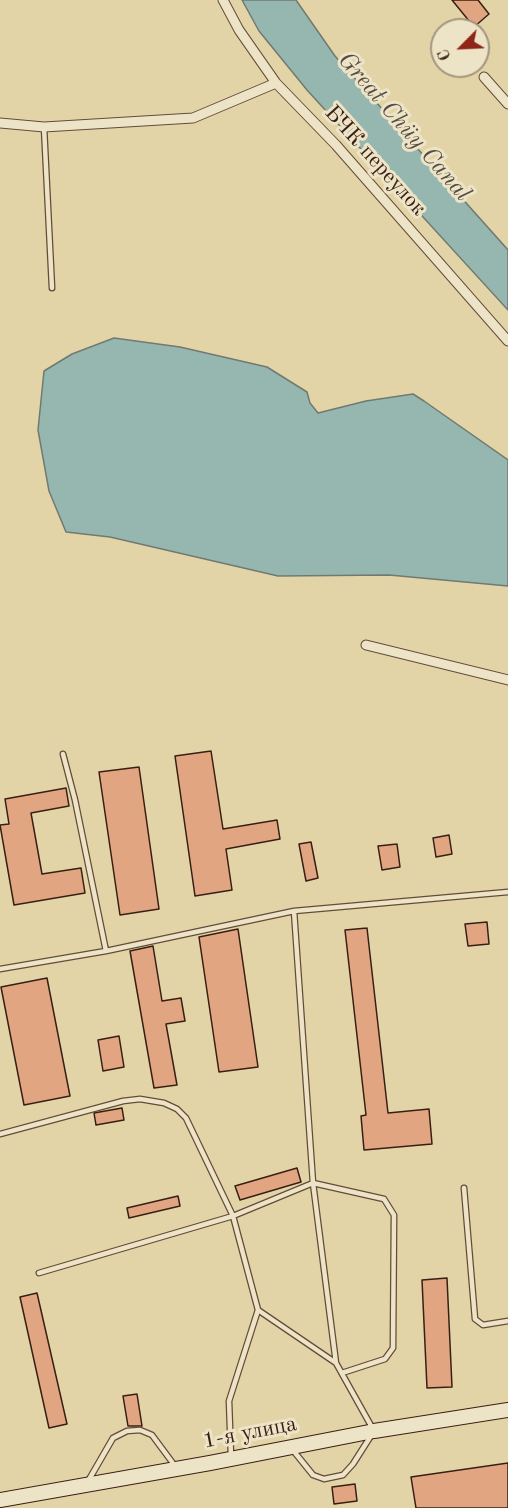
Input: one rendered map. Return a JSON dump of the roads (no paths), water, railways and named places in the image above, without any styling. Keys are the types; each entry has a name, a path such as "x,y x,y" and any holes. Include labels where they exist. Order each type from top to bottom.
{"main road":[{"name":"1-я улица","path":"0,1500 374,1431 508,1410"}],"street":[{"name":"БЧК переулок","path":"223,0 239,30 276,82 336,146 508,341"},
{"path":"485,78 508,104"},
{"path":"0,123 44,127 192,118 276,82"},
{"path":"366,645 508,680"}],"lane":[{"path":"44,127 52,288"},
{"path":"63,754 75,800 106,951"},
{"path":"0,969 106,951 294,911 508,892"},
{"path":"290,1447 313,1475 324,1479 343,1475 353,1464 374,1431 336,1362 313,1183 294,911"},
{"path":"0,1134 123,1101 140,1099 164,1103 177,1109 186,1118 233,1216 258,1310 229,1401 231,1459"},
{"path":"39,1273 233,1216 313,1183 384,1199 394,1215 393,1348 385,1359 342,1373"},
{"path":"464,1188 475,1319 483,1325 508,1321"},
{"path":"258,1310 336,1362"},
{"path":"86,1485 113,1438 127,1431 140,1430 152,1435 177,1469"}],"water":[{"path":"242,0 296,0 335,56 508,250 508,310 307,90 259,31"},
{"path":"114,338 180,347 267,367 307,392 310,403 318,413 366,401 413,394 508,460 508,586 389,575 278,576 110,537 66,532 49,491 38,430 44,371 72,354"}],"water label":[{"name":"Great Chüy Canal","path":"404,127"}]}
